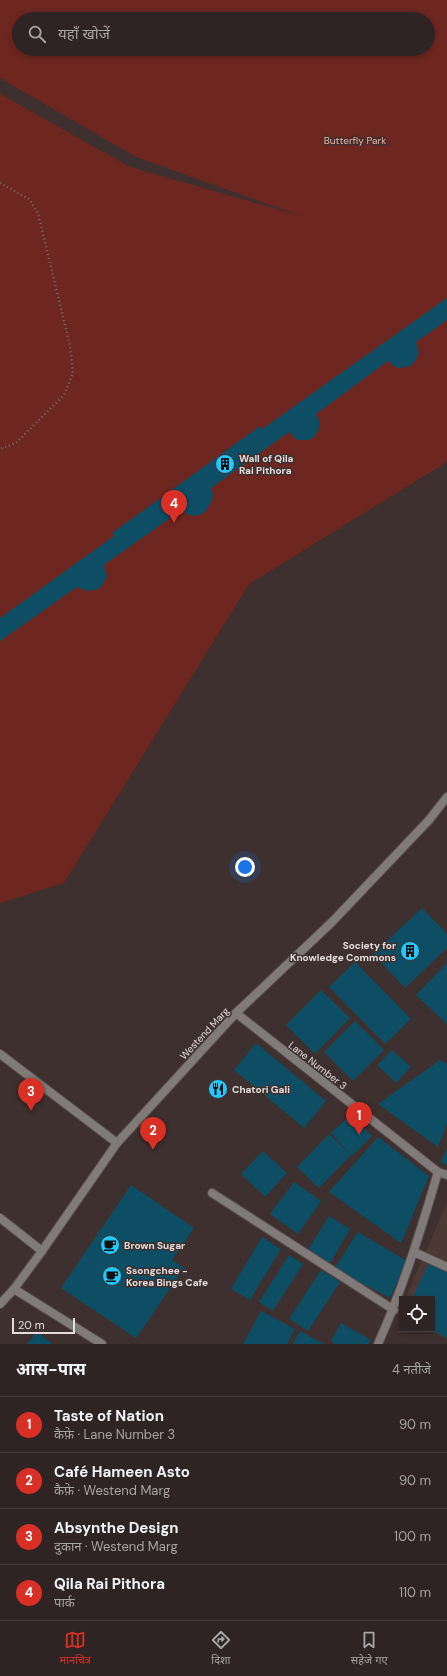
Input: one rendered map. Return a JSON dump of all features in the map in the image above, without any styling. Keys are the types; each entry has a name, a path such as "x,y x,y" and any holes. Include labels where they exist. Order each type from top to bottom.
{"street":[{"name":"Westend Marg","path":"0,1304 42,1251 117,1142 236,1014 332,922 429,820 447,797"},
{"name":"Lane Number 3","path":"236,1014 438,1172 447,1175"},
{"path":"0,1054 117,1142"},
{"path":"378,1344 394,1310 414,1252 438,1172"},
{"path":"212,1193 394,1310"},
{"path":"0,1218 42,1251"},
{"path":"414,1252 447,1267"},
{"path":"14,1288 102,1344"}],"path":[{"path":"0,183 29,199 38,213 70,346 73,373 64,395 16,443 0,449"}],"shaded area":[{"path":"447,1203 447,1339 433,1332 435,1332 435,1296 406,1296"}],"green space":[{"name":"Butterfly Park","path":"0,0 447,0 447,462 249,584 64,883 0,903 0,94 130,167 301,216 136,157 0,78"}],"building":[{"name":"Wall of Qila Rai Pithora","path":"447,298 447,320 416,342 419,353 414,363 408,367 397,368 388,361 316,414 320,423 319,429 313,438 308,440 297,440 289,432 211,488 213,495 212,501 205,512 193,516 180,511 104,565 107,576 102,586 98,589 87,591 77,587 0,641 0,618 114,536 112,533 260,426 262,429"},
{"name":"Society for Knowledge Commons","path":"422,908 447,934 447,948 405,988 373,954"},
{"path":"355,962 411,1019 385,1044 329,987"},
{"path":"447,963 447,1024 416,995"},
{"path":"321,990 350,1018 315,1054 286,1025"},
{"path":"355,1021 384,1050 353,1081 324,1052"},
{"path":"256,1043 326,1101 304,1128 234,1070"},
{"path":"392,1050 411,1067 396,1083 377,1065"},
{"path":"440,1060 447,1064 447,1124 438,1147 378,1104"},
{"path":"351,1115 372,1136 352,1156 331,1133"},
{"path":"329,1134 351,1155 319,1188 297,1167"},
{"path":"378,1137 429,1176 401,1243 329,1192"},
{"path":"447,1149 447,1165 440,1162"},
{"path":"263,1151 287,1173 265,1197 241,1174"},
{"path":"294,1182 321,1201 298,1234 270,1214"},
{"path":"131,1185 194,1228 172,1260 184,1268 136,1338 61,1288"},
{"path":"329,1216 350,1229 329,1265 307,1251"},
{"path":"358,1232 407,1261 390,1298 334,1269"},
{"path":"262,1237 281,1249 250,1300 231,1289"},
{"path":"289,1255 303,1264 273,1311 259,1302"},
{"path":"429,1262 447,1271 447,1338 435,1332 435,1296 413,1296"},
{"path":"321,1270 340,1282 308,1331 289,1319"},
{"path":"261,1311 295,1329 287,1344 243,1344"},
{"path":"341,1323 371,1340 368,1344 335,1344 331,1341"},
{"path":"300,1331 324,1344 293,1344"},
{"path":"37,1332 53,1344 27,1344"}],"place":[{"name":"Wall of Qila Rai Pithora","path":"225,464"},
{"name":"Qila Rai Pithora","path":"174,523"},
{"name":"Society for Knowledge Commons","path":"410,951"},
{"name":"Chatori Gali","path":"218,1089"},
{"name":"Absynthe Design","path":"31,1111"},
{"name":"Taste of Nation","path":"359,1135"},
{"name":"Café Hameen Asto","path":"153,1150"},
{"name":"Brown Sugar","path":"110,1245"},
{"name":"Ssongchee - Korea Bings Cafe","path":"112,1276"}]}
